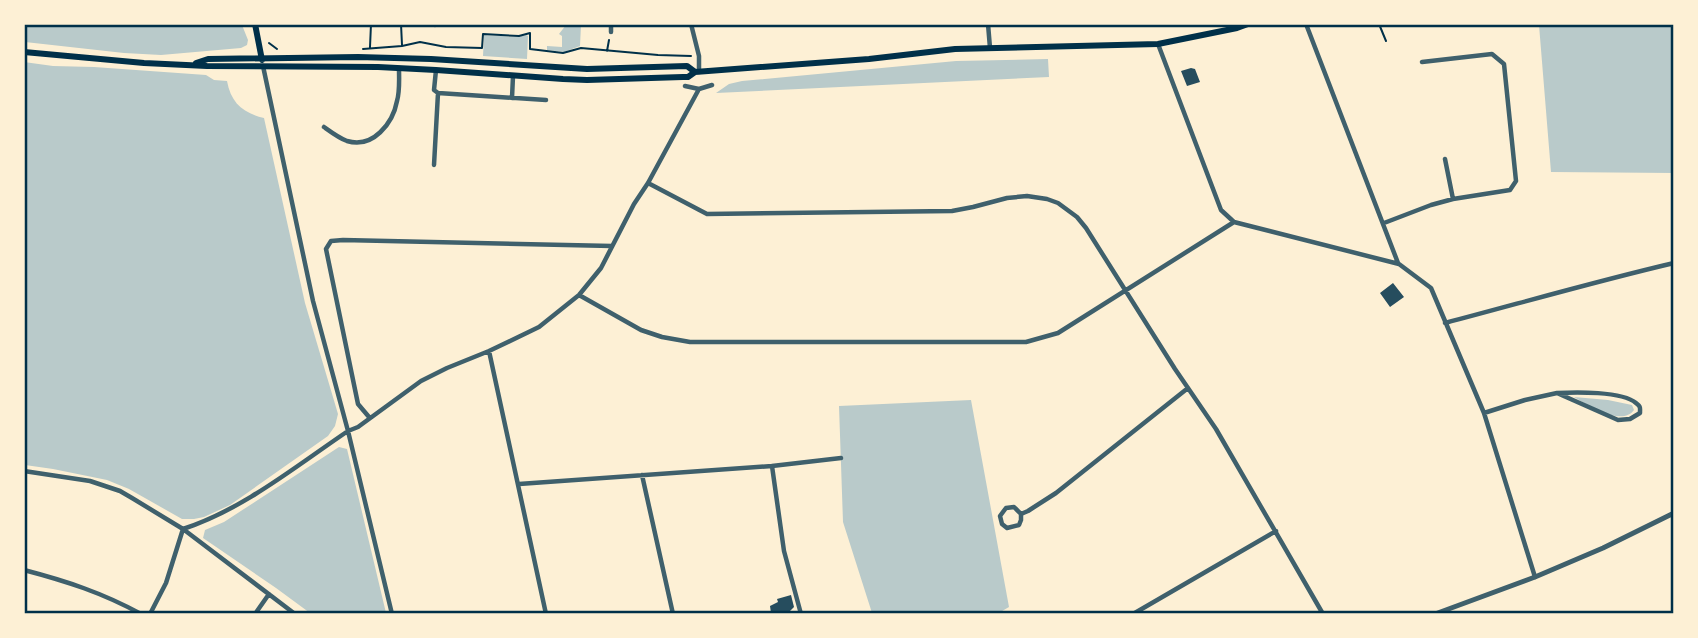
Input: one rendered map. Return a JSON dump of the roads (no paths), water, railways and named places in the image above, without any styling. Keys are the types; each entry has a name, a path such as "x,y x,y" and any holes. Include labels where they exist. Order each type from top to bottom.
{"main road":[{"path":"255,24 262,62"},
{"path":"24,52 133,62 262,62 436,69 587,80 683,78 697,72 955,50 1158,44 1248,24"},
{"path":"262,62 396,58 587,69 687,66 697,72"}],"street":[{"path":"611,24 611,32"},
{"path":"691,24 699,56 697,72"},
{"path":"988,24 990,48"},
{"path":"1306,24 1399,264"},
{"path":"1158,44 1221,211 1234,222 1399,264 1431,288 1484,413 1535,577"},
{"path":"1384,223 1453,199 1510,190 1516,181 1504,64 1492,54 1422,62"},
{"path":"262,62 313,301 348,431 391,614"},
{"path":"324,127 343,139 357,143 380,133 396,109 399,68"},
{"path":"436,69 434,90 438,93 546,100"},
{"path":"512,98 513,76"},
{"path":"685,86 699,89 712,85"},
{"path":"183,529 209,521 250,497 358,427 421,381 539,327 579,295 601,268 699,89"},
{"path":"434,165 438,93"},
{"path":"1446,159 1453,199"},
{"path":"648,183 707,214 952,211 1018,196 1058,203 1077,217 1094,239 1188,388 1210,418 1323,614"},
{"path":"579,295 641,330 690,342 1026,342 1058,334 1234,222"},
{"path":"369,417 358,404 326,249 331,242 343,240 612,246"},
{"path":"1445,323 1574,287 1674,263"},
{"path":"489,351 546,614"},
{"path":"1021,514 1056,493 1188,388"},
{"path":"1484,413 1557,393 1581,392 1619,396 1635,401 1640,406 1640,413 1630,419 1618,420 1557,393"},
{"path":"519,484 772,466 841,458"},
{"path":"772,466 784,551 801,614"},
{"path":"24,471 105,485 132,498 183,529 295,614"},
{"path":"642,475 673,614"},
{"path":"1014,507 1021,514 1019,525 1007,528 1002,524 1000,516 1006,508 1014,507"},
{"path":"1435,614 1535,577 1674,513"},
{"path":"150,614 166,583 183,529"},
{"path":"1133,614 1276,531"},
{"path":"24,570 69,582 112,598 141,614"},
{"path":"255,614 269,594"}]}
